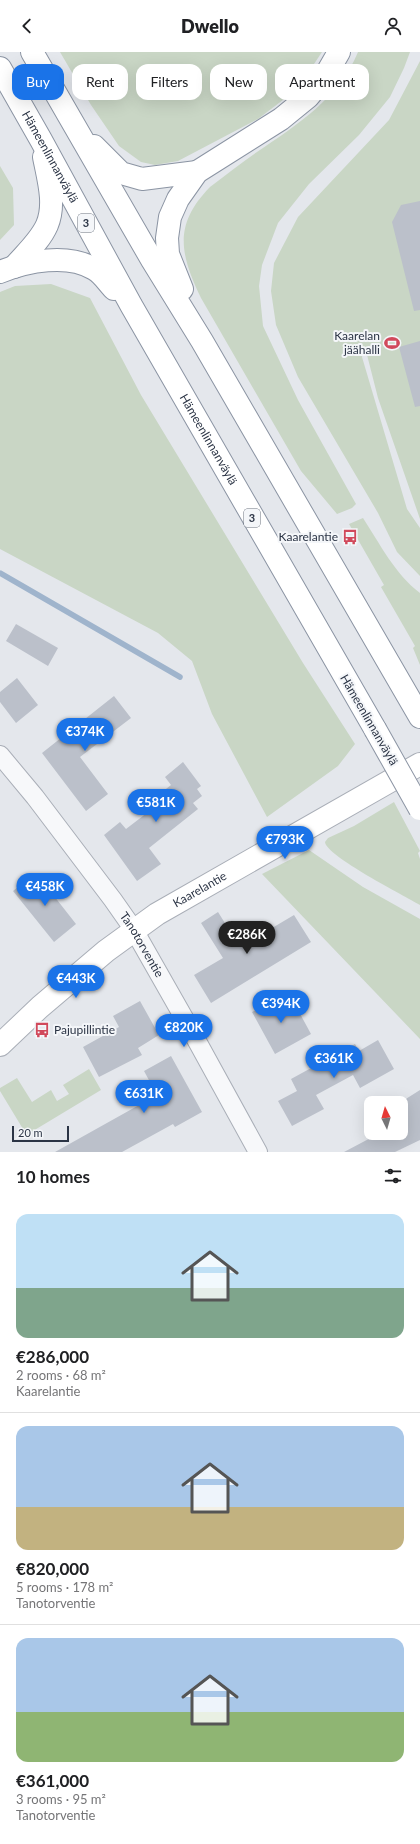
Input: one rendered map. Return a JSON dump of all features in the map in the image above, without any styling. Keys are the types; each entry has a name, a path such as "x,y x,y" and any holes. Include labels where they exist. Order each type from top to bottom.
{"main road":[{"path":"32,52 152,260 202,340 417,712"},
{"path":"202,340 168,254 167,238 170,217 178,199 197,172 281,119 308,97 324,78 339,52"},
{"name":"Hämeenlinnanväylä","path":"0,68 42,140 131,305 420,809"},
{"path":"73,125 121,173 142,179 197,172"},
{"path":"7,270 33,246 47,225 52,202 42,140"},
{"path":"7,270 50,261 66,260 80,263 96,269 131,305"},
{"name":"Kaarelantie","path":"0,1045 40,1007 106,951 157,914 420,764"}],"street":[{"name":"Tanotorventie","path":"0,755 35,797 134,930 258,1152"}],"green space":[{"path":"60,52 322,52 314,64 275,64 275,100 283,100 258,119 178,161 155,165 141,162 119,146 88,100 128,100 128,64 72,64 72,73"},
{"path":"358,52 410,52 390,97 359,135 309,184 278,223 262,265 259,286 263,326 298,400 356,504 352,508 337,514 301,471 201,298 188,267 184,240 185,227 190,214 198,201 210,187 251,156 302,121 325,100 369,100 369,64 352,64"},
{"path":"420,61 420,519 378,398 365,347 362,357 407,509 420,528 420,576 397,552 378,513 298,377 276,325 271,291 274,263 298,217 389,120"},
{"path":"0,166 13,188 14,225 0,240"},
{"path":"51,284 90,298 141,395 303,663 355,744 338,766 267,817 212,714 192,661 158,633 0,549 0,292 15,286"},
{"path":"363,518 395,568 420,593 420,665 413,648 415,646 381,587 384,585 349,524"},
{"path":"394,802 420,851 418,853 420,859 420,905 352,866 329,848 325,842 328,838 354,826"},
{"path":"309,850 363,887 420,919 420,1039 262,874"},
{"path":"89,1069 101,1090 28,1134 23,1129 0,1091 0,1088 17,1078 32,1102 51,1090 57,1101 69,1094 63,1085"}],"building":[{"path":"420,201 420,310 414,311 392,222 401,205"},
{"path":"420,341 420,406 415,407 399,347"},
{"path":"16,624 58,648 48,666 6,641"},
{"path":"17,678 38,705 16,723 0,702 0,692"},
{"path":"114,696 131,718 80,757 108,794 86,811 42,753"},
{"path":"183,762 201,786 197,789 202,796 193,803 198,809 149,848 161,864 137,881 104,835 120,822 126,829 156,806 151,801 171,785 165,777"},
{"path":"36,873 76,924 54,942 13,891"},
{"path":"218,912 240,947 294,915 311,942 211,1003 194,975 223,958 201,923"},
{"path":"286,994 295,1011 298,1010 311,1034 275,1054 252,1012"},
{"path":"140,1001 159,1035 138,1048 142,1055 99,1077 83,1047 119,1027 113,1016"},
{"path":"378,1040 394,1069 360,1088 353,1075 316,1095 324,1109 292,1126 278,1101 297,1091 291,1079 355,1044 359,1051"},
{"path":"171,1056 202,1112 175,1127 173,1124 122,1152 55,1152 157,1095 144,1071"},
{"path":"420,1090 420,1140 395,1152 344,1152 367,1140 408,1140 408,1098"}],"waterway":[{"path":"0,573 180,677"}],"place":[{"name":"Kaarelan jäähalli","path":"392,343"},
{"name":"Kaarelantie","path":"350,537"},
{"name":"Pajupillintie","path":"42,1030"}]}
